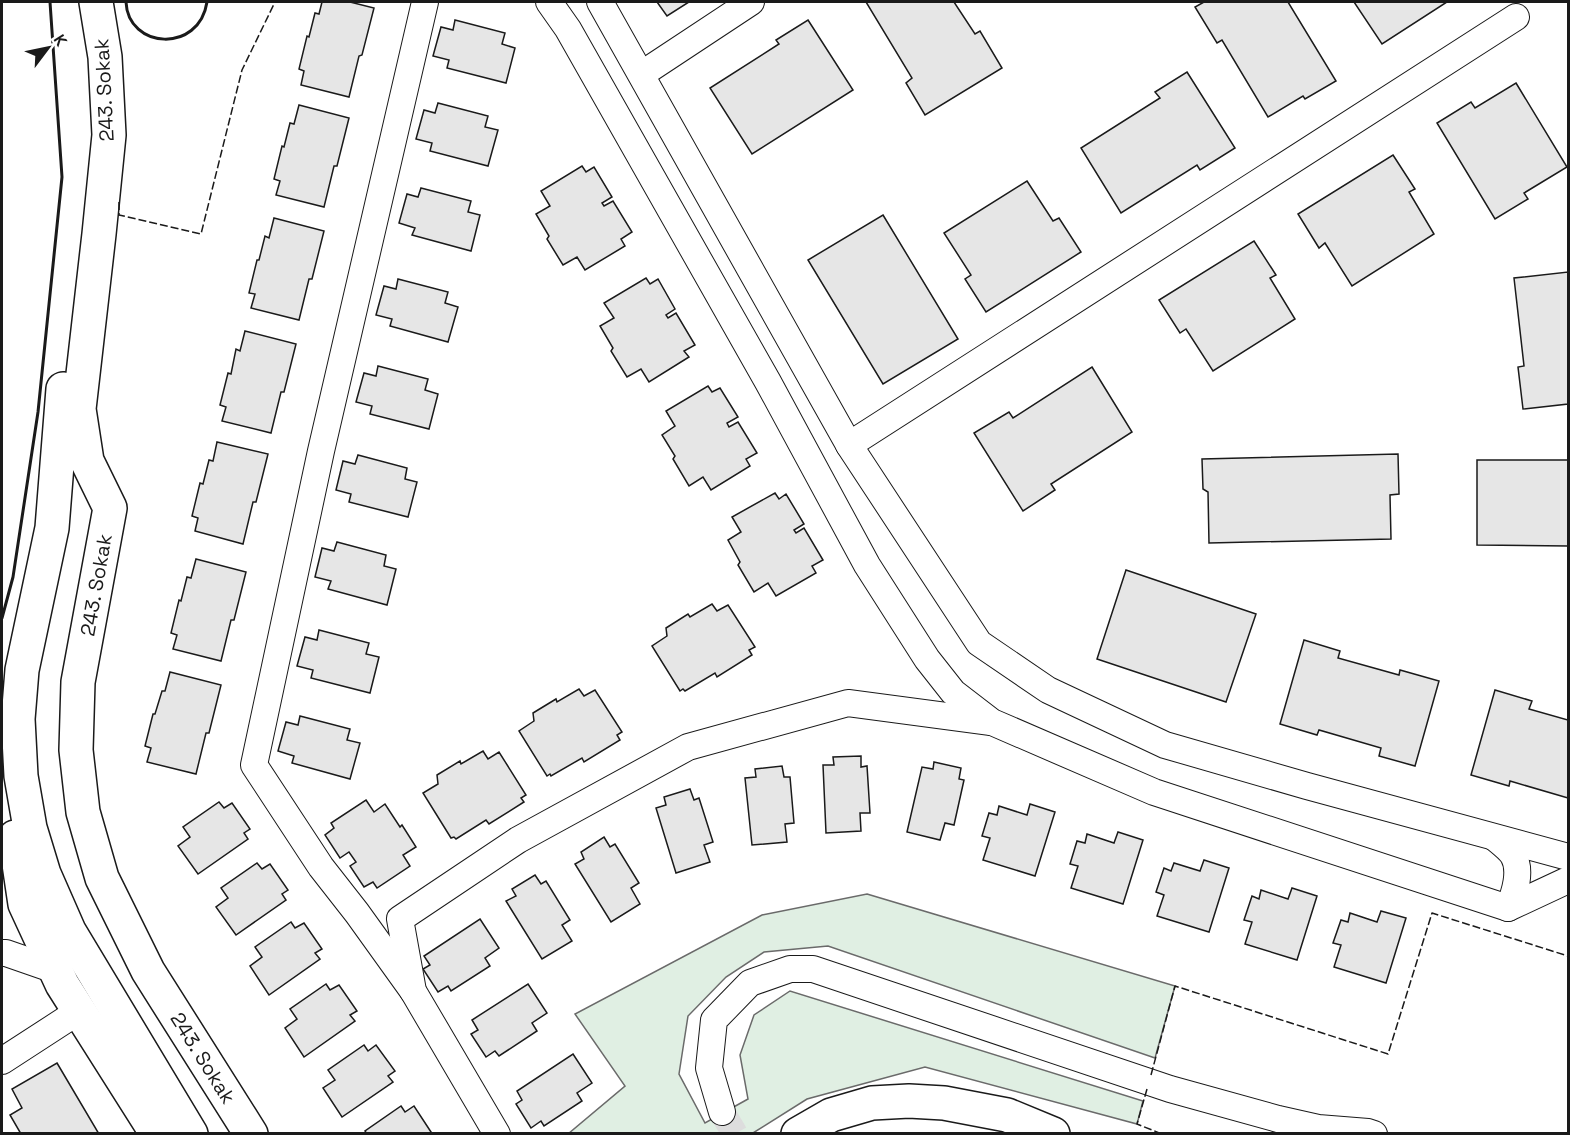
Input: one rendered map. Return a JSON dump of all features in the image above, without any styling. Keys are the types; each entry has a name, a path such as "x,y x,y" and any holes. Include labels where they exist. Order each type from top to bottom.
{"street":[{"name":"243. Sokak","path":"76,2 84,60 88,116 52,528 22,670 18,719 21,776 30,828 44,874 69,931 191,1134"},
{"name":"243. Sokak","path":"96,2 105,57 109,135 79,409 87,461 110,508 78,682 76,750 83,812 102,878 148,971 251,1134"},
{"path":"425,2 321,451 254,765 321,867 413,991 497,1134"},
{"path":"549,2 568,29 768,382 867,565 927,659 953,693 992,722 1154,792 1508,908 1569,880"},
{"path":"600,2 849,445 979,643 1048,690 1165,745 1569,857"},
{"path":"642,74 751,2"},
{"path":"849,445 1516,17"},
{"path":"357,913 400,919 518,840 688,747 848,704 992,722"},
{"path":"21,776 10,870 62,984 157,1134"},
{"path":"1495,838 1514,856 1517,872 1514,896 1508,908"},
{"path":"400,919 413,991"},
{"path":"2,953 6,952 56,970"},
{"path":"722,1112 709,1068 714,1020 750,983 790,969 813,969 1170,1089 1318,1128 1374,1134"},
{"path":"2,1061 79,1011"},
{"path":"798,1134 831,1115 851,1109 872,1103 909,1101 944,1103 1007,1115 1053,1134"}],"green space":[{"path":"867,894 1175,986 1155,1058 828,946 764,952 726,977 688,1016 679,1074 705,1123 748,1099 740,1055 754,1015 790,991 1143,1101 1137,1124 925,1067 807,1099 753,1133 568,1134 625,1086 575,1014 762,915"}],"building":[{"path":"322,2 350,2 374,8 349,97 301,85 304,71 299,69 307,36 309,37 315,13 319,14"},
{"path":"657,2 689,2 667,16"},
{"path":"866,2 954,2 975,34 980,31 1002,68 925,115 906,83 912,78"},
{"path":"1204,2 1288,2 1336,81 1305,99 1303,96 1268,117 1222,40 1217,43 1195,7"},
{"path":"1354,2 1447,2 1382,44"},
{"path":"455,20 505,33 502,44 515,48 506,83 447,68 449,60 433,56 441,27 453,30"},
{"path":"808,20 853,90 752,154 710,88 779,44 776,40"},
{"path":"1187,72 1235,148 1200,170 1197,165 1121,213 1081,148 1160,98 1155,92"},
{"path":"1516,83 1567,167 1524,193 1528,199 1495,219 1437,123 1471,102 1475,108"},
{"path":"438,103 488,116 485,127 498,130 488,166 430,151 432,143 416,139 424,110 435,113"},
{"path":"299,105 349,118 324,207 276,195 280,181 274,179 282,146 284,147 290,123 294,124"},
{"path":"1393,155 1415,189 1409,192 1434,234 1352,286 1325,243 1319,248 1298,214"},
{"path":"582,166 586,172 594,167 612,197 602,203 604,206 613,201 632,232 621,239 625,246 585,270 577,257 563,265 547,239 549,236 536,214 550,206 541,191"},
{"path":"1027,181 1053,221 1059,218 1081,252 986,312 965,279 971,275 944,233"},
{"path":"421,188 471,201 468,212 480,215 471,251 412,235 415,228 399,223 407,194 418,197"},
{"path":"883,215 958,339 883,384 808,260"},
{"path":"274,218 324,231 299,320 251,308 255,294 249,293 257,260 259,260 265,236 269,238"},
{"path":"1254,241 1276,275 1270,278 1295,319 1213,371 1186,329 1180,333 1159,300"},
{"path":"1568,272 1568,404 1523,409 1518,367 1524,366 1514,278"},
{"path":"646,278 650,284 658,279 675,309 666,315 668,318 676,313 695,345 684,351 689,357 649,382 641,369 627,377 611,351 613,348 600,326 614,318 604,303"},
{"path":"398,279 448,292 445,303 458,307 448,342 390,326 392,319 376,315 384,286 396,289"},
{"path":"245,331 296,344 271,433 222,421 226,407 220,405 228,373 231,374 236,349 240,351"},
{"path":"378,366 428,379 425,390 438,394 429,429 370,414 372,406 356,402 364,373 376,376"},
{"path":"1092,367 1132,432 1051,484 1055,490 1023,511 974,433 1009,412 1013,418"},
{"path":"708,386 712,392 720,388 738,417 727,423 729,427 738,422 757,453 746,459 750,466 711,490 703,477 689,486 662,435 675,426 666,411"},
{"path":"217,442 268,454 243,544 195,531 198,518 192,516 200,483 203,484 209,460 213,461"},
{"path":"1398,454 1399,494 1390,495 1391,539 1209,543 1208,492 1203,489 1202,459"},
{"path":"358,455 407,468 405,479 417,482 408,517 349,502 351,494 336,490 343,461 355,464"},
{"path":"1477,460 1568,460 1568,546 1477,545"},
{"path":"775,493 779,499 786,494 804,524 794,530 796,533 804,528 823,560 812,566 816,573 776,596 768,583 754,592 738,565 740,562 728,540 741,532 732,517"},
{"path":"337,542 386,555 384,566 396,569 387,605 328,589 331,581 315,577 322,548 334,551"},
{"path":"196,559 246,572 221,661 173,649 177,635 171,633 179,600 181,601 187,577 191,578"},
{"path":"1126,570 1256,614 1226,702 1097,659"},
{"path":"712,604 717,611 728,605 755,647 749,650 752,655 717,677 715,673 685,691 683,689 680,691 652,646 667,636 666,628 688,614 690,617"},
{"path":"319,630 369,643 366,654 379,657 370,693 311,678 313,670 297,666 305,637 317,640"},
{"path":"1304,640 1340,651 1338,658 1399,675 1400,670 1439,681 1415,766 1379,756 1381,748 1319,730 1317,735 1280,724"},
{"path":"170,672 221,685 196,774 147,762 151,748 145,746 153,714 155,714 162,691 165,691"},
{"path":"579,689 584,696 595,690 622,732 617,735 620,740 584,762 582,758 551,776 550,774 547,776 519,731 534,721 533,713"},
{"path":"1495,690 1532,701 1529,709 1568,720 1568,798 1510,781 1509,786 1471,775"},
{"path":"300,716 350,729 347,740 360,743 350,779 292,763 294,756 278,751 286,722 298,725"},
{"path":"483,751 488,759 499,752 526,795 521,798 524,802 489,824 486,820 456,839 451,838 423,793 438,784 437,775"},
{"path":"861,756 861,767 867,766 870,813 860,813 861,831 826,833 823,765 834,765 833,757"},
{"path":"934,762 961,768 959,779 964,780 954,825 945,823 940,840 907,832 922,767 933,769"},
{"path":"782,766 784,777 790,777 794,823 785,824 787,842 752,845 745,778 756,777 755,769"},
{"path":"690,789 694,800 699,798 713,842 704,845 710,862 676,873 656,808 666,805 664,797"},
{"path":"366,800 374,812 385,804 416,847 403,855 410,866 377,888 373,882 364,887 350,866 356,862 349,852 340,858 325,835 334,828 331,823"},
{"path":"219,802 224,808 232,803 250,829 244,833 248,839 198,874 178,846 190,837 183,827"},
{"path":"1030,804 1055,812 1035,876 983,860 990,838 982,836 989,813 997,815 999,806 1027,815"},
{"path":"1118,832 1143,840 1123,904 1071,888 1078,866 1070,864 1077,841 1085,843 1087,834 1114,843"},
{"path":"604,837 610,847 615,844 639,883 631,888 640,904 611,922 575,864 584,859 581,852"},
{"path":"1204,860 1229,868 1209,932 1157,916 1164,895 1156,892 1164,868 1171,871 1174,863 1200,871"},
{"path":"257,863 262,869 270,864 288,890 282,894 286,900 236,935 216,907 228,898 221,888"},
{"path":"535,875 541,884 546,881 570,920 562,925 572,941 542,959 506,901 516,896 512,889"},
{"path":"1292,888 1317,896 1297,960 1245,944 1252,922 1244,920 1252,896 1259,899 1261,890 1288,899"},
{"path":"1381,911 1406,918 1386,983 1334,967 1341,945 1333,943 1341,920 1348,922 1350,913 1377,922"},
{"path":"480,919 499,948 485,958 490,966 451,991 448,986 438,992 423,969 430,965 424,956"},
{"path":"291,922 295,928 304,923 322,949 315,953 320,959 269,995 250,966 262,957 255,947"},
{"path":"326,984 330,990 339,985 357,1011 350,1015 355,1021 304,1057 285,1028 297,1019 290,1009"},
{"path":"528,984 547,1013 532,1023 537,1031 499,1056 495,1051 486,1057 471,1034 478,1030 472,1020"},
{"path":"364,1045 368,1051 376,1045 395,1071 388,1076 393,1082 342,1117 323,1088 335,1080 328,1070"},
{"path":"573,1054 592,1083 577,1093 582,1101 544,1126 541,1121 531,1128 516,1104 522,1100 517,1091"},
{"path":"57,1063 99,1134 21,1134 10,1115 22,1108 12,1089"},
{"path":"401,1106 405,1112 414,1106 431,1132 429,1134 367,1134 365,1131"}],"tunnel":[{"path":"722,1112 735,1134"}],"fence":[{"path":"119,202 119,215 201,234 242,70 275,2"},
{"path":"1151,1075 1175,986 1388,1054 1432,913 1568,956"},
{"path":"1147,1089 1137,1124 1162,1134"}],"wall":[{"path":"2,618 13,577 38,412 62,177 50,2"},
{"path":"126,2 130,18 138,29 150,36 164,39 178,37 191,31 201,19 207,2"}]}
